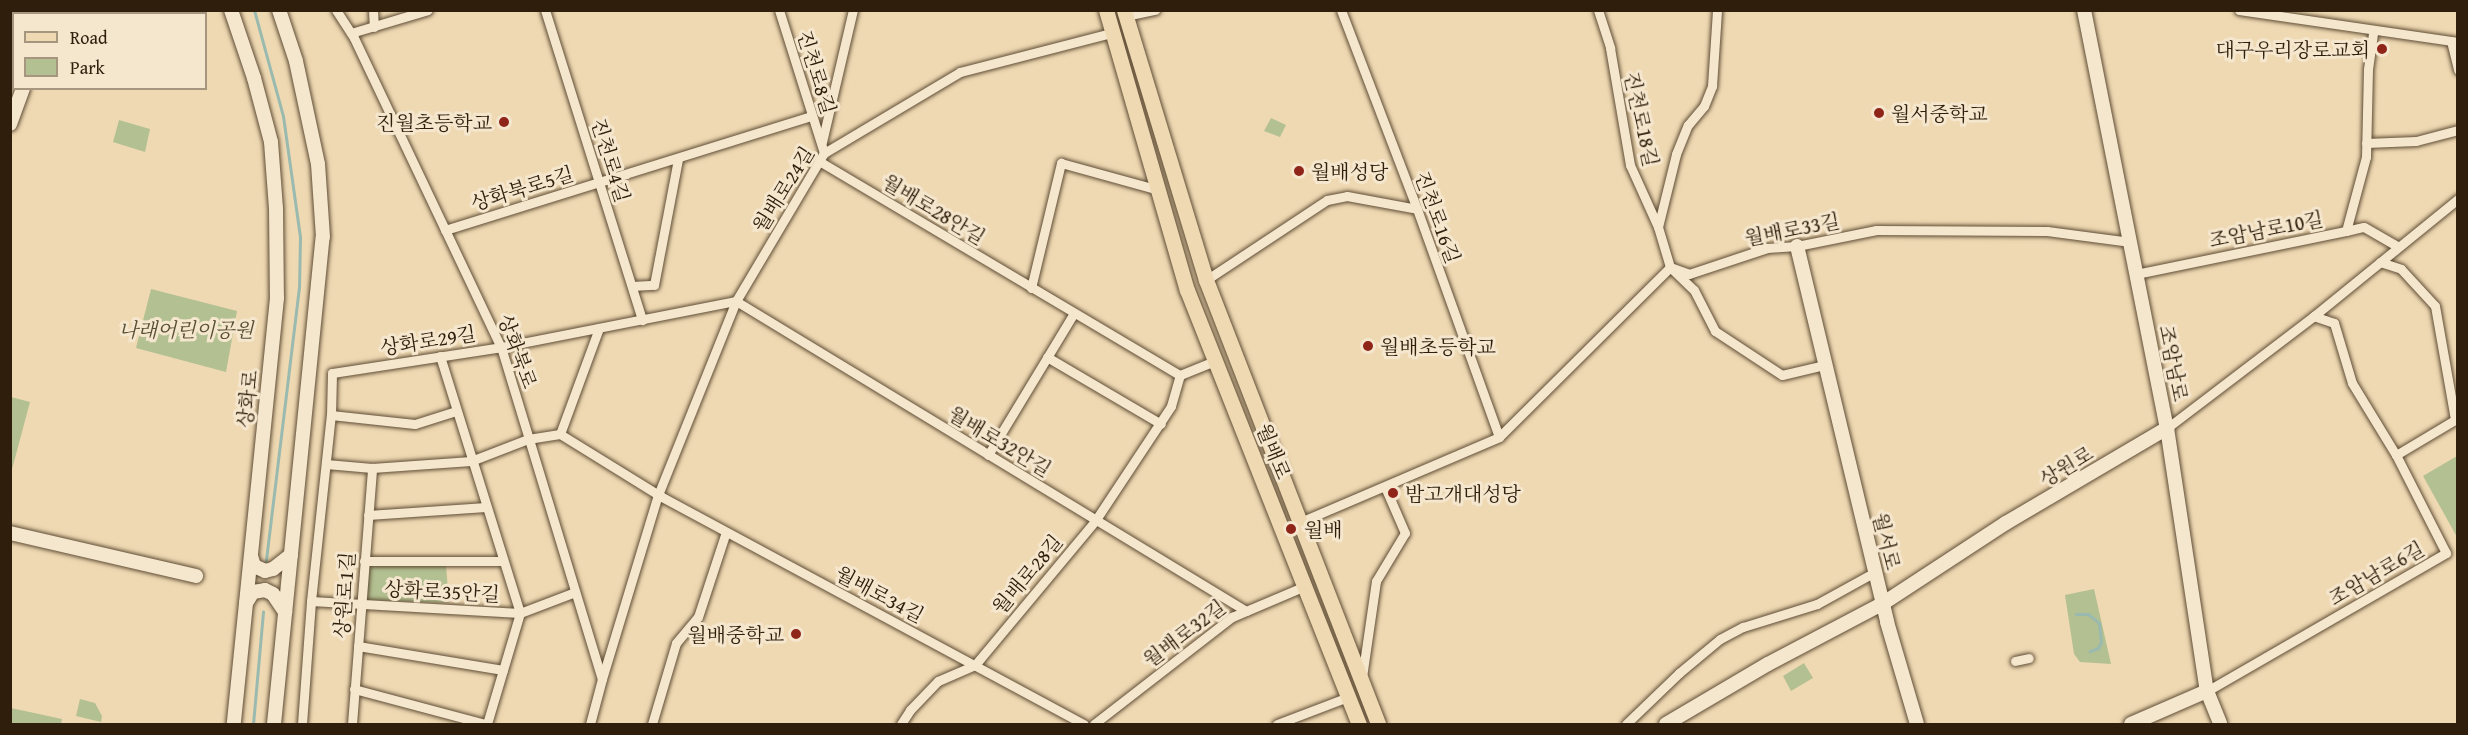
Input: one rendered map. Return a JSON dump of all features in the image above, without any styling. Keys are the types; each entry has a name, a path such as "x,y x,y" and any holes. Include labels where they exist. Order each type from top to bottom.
{"main road":[{"name":"상화로","path":"231,10 254,78 271,142 276,208 277,298 246,603 237,667 234,724"},
{"path":"274,724 321,282 323,237 318,164 296,61 279,10"},
{"name":"월배로","path":"1106,10 1187,290 1359,724"},
{"name":"조암남로","path":"2084,10 2167,428 2207,691 2220,724"},
{"name":"월배로","path":"1125,13 1206,280 1378,724"},
{"path":"10,124 18,90"},
{"name":"월서로","path":"1797,246 1882,604 1917,724"},
{"name":"상원로","path":"1666,724 1768,664 1882,604 2006,523 2167,428"},
{"path":"10,533 196,576"},
{"path":"251,554 254,566 265,571 273,569 291,555"},
{"path":"246,603 253,592 265,590 273,594 285,612"},
{"path":"2132,724 2154,720 2207,691"}],"street":[{"name":"상화북로","path":"336,10 351,33 501,347 602,679"},
{"path":"373,10 374,27"},
{"path":"351,33 374,27 400,15 428,10"},
{"name":"진천로4길","path":"545,10 642,320"},
{"name":"진천로8길","path":"779,10 821,153"},
{"name":"진천로8길","path":"821,153 853,10"},
{"path":"1125,13 1155,10"},
{"name":"진천로16길","path":"1341,10 1417,209 1499,437"},
{"name":"진천로18길","path":"1598,10 1610,48 1630,165 1658,227 1670,267"},
{"path":"1658,227 1676,154 1688,125 1704,106 1712,86 1718,10"},
{"path":"2238,10 2273,13 2373,32 2454,42 2457,70"},
{"path":"2299,19 2305,10"},
{"name":"조암남로10길","path":"2136,274 2346,231 2366,157 2368,69 2373,32"},
{"name":"월배로24길","path":"602,679 658,495 736,301 821,153 960,72 1111,33"},
{"name":"상화북로5길","path":"445,230 600,184 812,116"},
{"path":"2366,142 2416,141 2457,130"},
{"name":"월배로28안길","path":"821,153 1031,288 1180,375"},
{"path":"632,286 654,285 678,159"},
{"path":"1031,288 1061,163 1159,190"},
{"path":"1206,280 1327,200 1347,196 1417,209"},
{"name":"상원로","path":"2167,428 2314,316 2457,199"},
{"path":"2346,231 2364,227 2398,247"},
{"name":"월배로33길","path":"1670,267 1689,274 1767,248 1797,246 1876,230 2047,231 2130,242"},
{"path":"2380,262 2401,269 2435,306 2456,419 2396,455"},
{"path":"1300,522 1499,437 1670,267 1695,290 1715,331 1782,375 1824,365"},
{"name":"상화로29길","path":"331,415 332,373 501,347 736,301"},
{"name":"월배로32안길","path":"736,301 1246,611"},
{"path":"988,455 1074,313"},
{"name":"조암남로6길","path":"2207,691 2446,553 2396,455 2352,383 2334,323 2314,316"},
{"path":"560,434 599,328"},
{"name":"상화로35안길","path":"354,689 486,724 520,613 440,356"},
{"path":"1047,357 1161,424"},
{"path":"1180,375 1215,361"},
{"name":"월배로28길","path":"901,724 910,710 938,681 975,665 1095,521 1161,424 1171,406 1180,375"},
{"path":"302,724 311,601 331,415 415,424 456,411"},
{"path":"326,464 372,468 471,461 528,439 560,434 658,495"},
{"name":"상원로1길","path":"352,724 372,468"},
{"path":"1361,683 1376,581 1405,533 1385,487"},
{"name":"월배로34길","path":"658,495 1084,724"},
{"path":"368,515 486,507"},
{"path":"652,724 676,643 698,617 726,532"},
{"name":"상화로35안길","path":"364,561 503,561"},
{"path":"1626,724 1679,673 1720,639 1743,627 1817,604 1875,572"},
{"name":"월배로32길","path":"1094,724 1232,617 1305,586"},
{"path":"520,613 575,592"},
{"name":"상화로35안길","path":"311,601 520,613"},
{"path":"358,646 503,669"},
{"path":"2015,661 2029,658"},
{"path":"590,724 602,679"},
{"path":"1277,724 1291,722 1348,697"}],"green space":[{"path":"1271,118 1286,125 1280,137 1264,131"},
{"path":"119,120 150,129 145,152 113,142"},
{"name":"나래어린이공원","path":"151,289 237,311 226,372 136,348"},
{"path":"10,397 30,402 11,473"},
{"path":"2457,456 2457,537 2423,476"},
{"path":"368,564 446,565 449,603 367,600"},
{"path":"2094,589 2111,664 2080,662 2074,654 2065,595"},
{"path":"1804,663 1813,678 1791,691 1783,676"},
{"path":"80,699 95,703 102,716 101,722 76,716"},
{"path":"11,708 62,719 61,724 11,724"}],"waterway":[{"path":"254,10 283,116 300,237 299,287 266,561"},
{"path":"253,724 263,611"},
{"path":"2076,614 2088,614 2099,623 2101,642 2098,648 2090,651"}],"place":[{"name":"대구우리장로교회","path":"2382,49"},
{"name":"월서중학교","path":"1879,113"},
{"name":"진월초등학교","path":"504,122"},
{"name":"월배성당","path":"1299,171"},
{"name":"월배초등학교","path":"1368,346"},
{"name":"밤고개대성당","path":"1393,493"},
{"name":"월배","path":"1291,529"},
{"name":"월배중학교","path":"796,634"}]}
